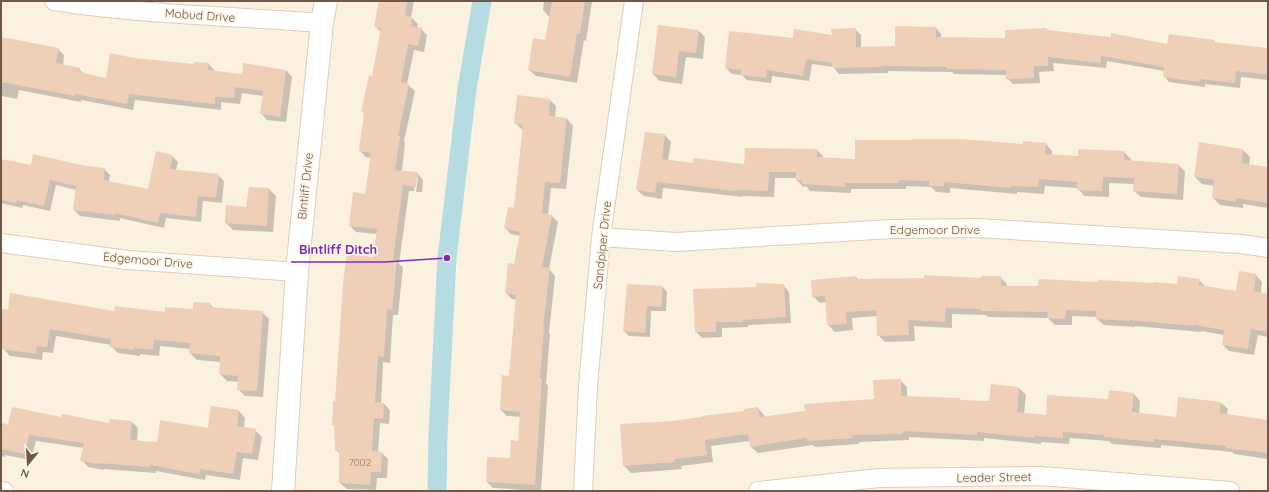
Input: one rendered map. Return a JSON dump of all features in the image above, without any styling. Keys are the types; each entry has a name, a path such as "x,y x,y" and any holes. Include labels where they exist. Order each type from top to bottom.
{"street":[{"name":"Mobud Drive","path":"54,1 80,5 164,12 322,23"},
{"name":"Bintliff Drive","path":"283,491 296,272 322,23 326,1"},
{"name":"Sandpiper Drive","path":"583,491 588,387 602,237 634,1"},
{"name":"Edgemoor Drive","path":"602,237 676,242 892,229 977,228 1241,244 1268,248"},
{"name":"Edgemoor Drive","path":"1,243 128,260 296,272"},
{"name":"Leader Street","path":"758,491 879,478 1041,476 1230,491"}],"building":[{"path":"379,1 407,1 405,15 412,17 411,26 422,28 418,46 408,44 401,82 409,84 398,136 400,136 395,170 418,172 416,187 403,185 393,260 397,260 392,310 387,309 384,357 378,356 375,402 384,403 383,419 374,418 372,451 382,452 381,472 371,472 370,485 339,483 339,451 335,450 334,425 332,425 343,283 347,254 373,257 377,229 349,226 353,192 365,194 371,153 359,151 364,112 361,112 369,75 372,76 381,28 374,27"},
{"path":"552,1 585,1 580,34 577,34 570,77 528,70 533,38 545,40"},
{"path":"658,25 699,30 696,53 679,51 676,77 652,74"},
{"path":"895,26 936,27 936,37 1005,38 1005,30 1047,28 1047,30 1111,37 1111,33 1167,44 1169,34 1215,40 1214,42 1268,48 1268,75 1236,71 1235,83 1200,79 1199,82 1163,77 1164,67 1101,56 1101,63 1048,57 1048,66 1034,66 1034,78 1006,79 1006,70 882,66 833,68 832,63 806,59 803,76 767,70 766,78 741,75 741,70 725,68 729,31 793,38 794,29 832,35 831,29 856,28 856,47 895,46"},
{"path":"1,37 59,48 56,63 80,68 79,72 106,78 110,53 134,58 194,64 194,62 209,63 208,70 242,74 243,63 286,70 280,117 260,114 263,91 235,87 234,98 215,97 215,104 129,94 127,104 1,82"},
{"path":"517,95 550,99 549,116 567,118 560,183 545,182 542,213 552,215 542,267 550,268 543,327 540,378 542,378 535,485 486,482 487,457 510,458 511,440 518,441 520,412 500,410 502,375 509,376 516,295 505,293 508,263 514,264 520,232 504,228 508,207 514,208 523,125 514,124"},
{"path":"645,132 665,134 662,159 693,163 693,158 744,164 745,148 817,149 817,157 855,159 855,140 962,139 1023,144 1023,141 1046,143 1045,154 1078,156 1078,149 1125,151 1124,160 1179,164 1177,194 1133,191 1134,178 1103,177 1102,191 1077,190 1077,182 1039,179 1038,187 1011,186 1011,188 944,182 944,186 929,186 929,181 899,180 899,183 845,183 845,187 802,184 802,180 796,181 796,172 769,172 768,191 736,191 657,182 655,193 636,190"},
{"path":"1199,142 1243,149 1242,163 1268,167 1268,203 1236,198 1236,202 1212,198 1214,180 1194,177"},
{"path":"156,151 173,155 170,169 219,174 216,198 198,196 196,217 160,213 158,223 115,213 115,215 73,210 76,186 50,180 44,206 17,200 16,203 1,200 1,159 31,165 33,154 86,166 105,168 104,180 148,189"},
{"path":"249,187 269,188 267,226 225,223 226,205 246,207"},
{"path":"1239,271 1256,274 1254,291 1268,294 1268,332 1251,329 1248,349 1222,345 1224,330 1195,325 1096,319 1096,311 1066,310 1065,319 1047,318 1048,312 981,311 981,309 946,308 945,322 908,320 909,335 877,336 876,310 846,312 847,324 827,325 825,296 812,297 811,280 856,276 856,279 924,278 924,275 981,278 981,276 1001,276 1001,286 1038,286 1039,279 1177,284 1178,276 1199,279 1199,285 1236,291"},
{"path":"756,283 784,284 786,317 743,320 743,322 716,322 716,332 695,332 693,289 756,287"},
{"path":"627,284 663,286 661,307 647,306 645,333 623,331"},
{"path":"10,293 114,311 115,306 165,312 165,307 193,309 193,302 210,303 210,307 263,311 257,391 237,390 238,376 219,374 220,356 189,353 190,343 154,340 153,350 134,348 134,350 110,347 111,339 50,329 47,347 37,346 36,354 1,349 1,308 8,310"},
{"path":"901,379 901,396 960,398 960,400 989,401 991,384 1019,387 1017,412 1046,415 1047,395 1108,399 1109,390 1134,393 1132,412 1176,417 1178,397 1221,402 1220,413 1268,420 1268,453 1226,448 1226,446 1154,439 1154,442 1104,437 1104,435 1063,432 1063,438 1034,436 1034,438 977,432 977,435 903,431 903,434 852,435 853,438 807,441 807,438 750,447 748,434 705,440 707,455 675,459 675,462 623,466 620,424 672,421 744,411 744,409 758,407 760,417 805,411 804,404 874,399 873,380"},
{"path":"211,406 239,410 237,426 256,429 252,454 237,452 233,474 200,469 199,474 150,465 150,467 98,464 80,461 84,443 29,435 25,454 1,449 1,422 8,425 12,407 61,417 62,414 109,423 110,419 132,421 130,440 157,442 160,420 208,428"}],"waterway":[{"path":"437,491 438,434 447,258 467,89 482,1"}],"place":[{"name":"Bintliff Ditch","path":"447,258"}]}
